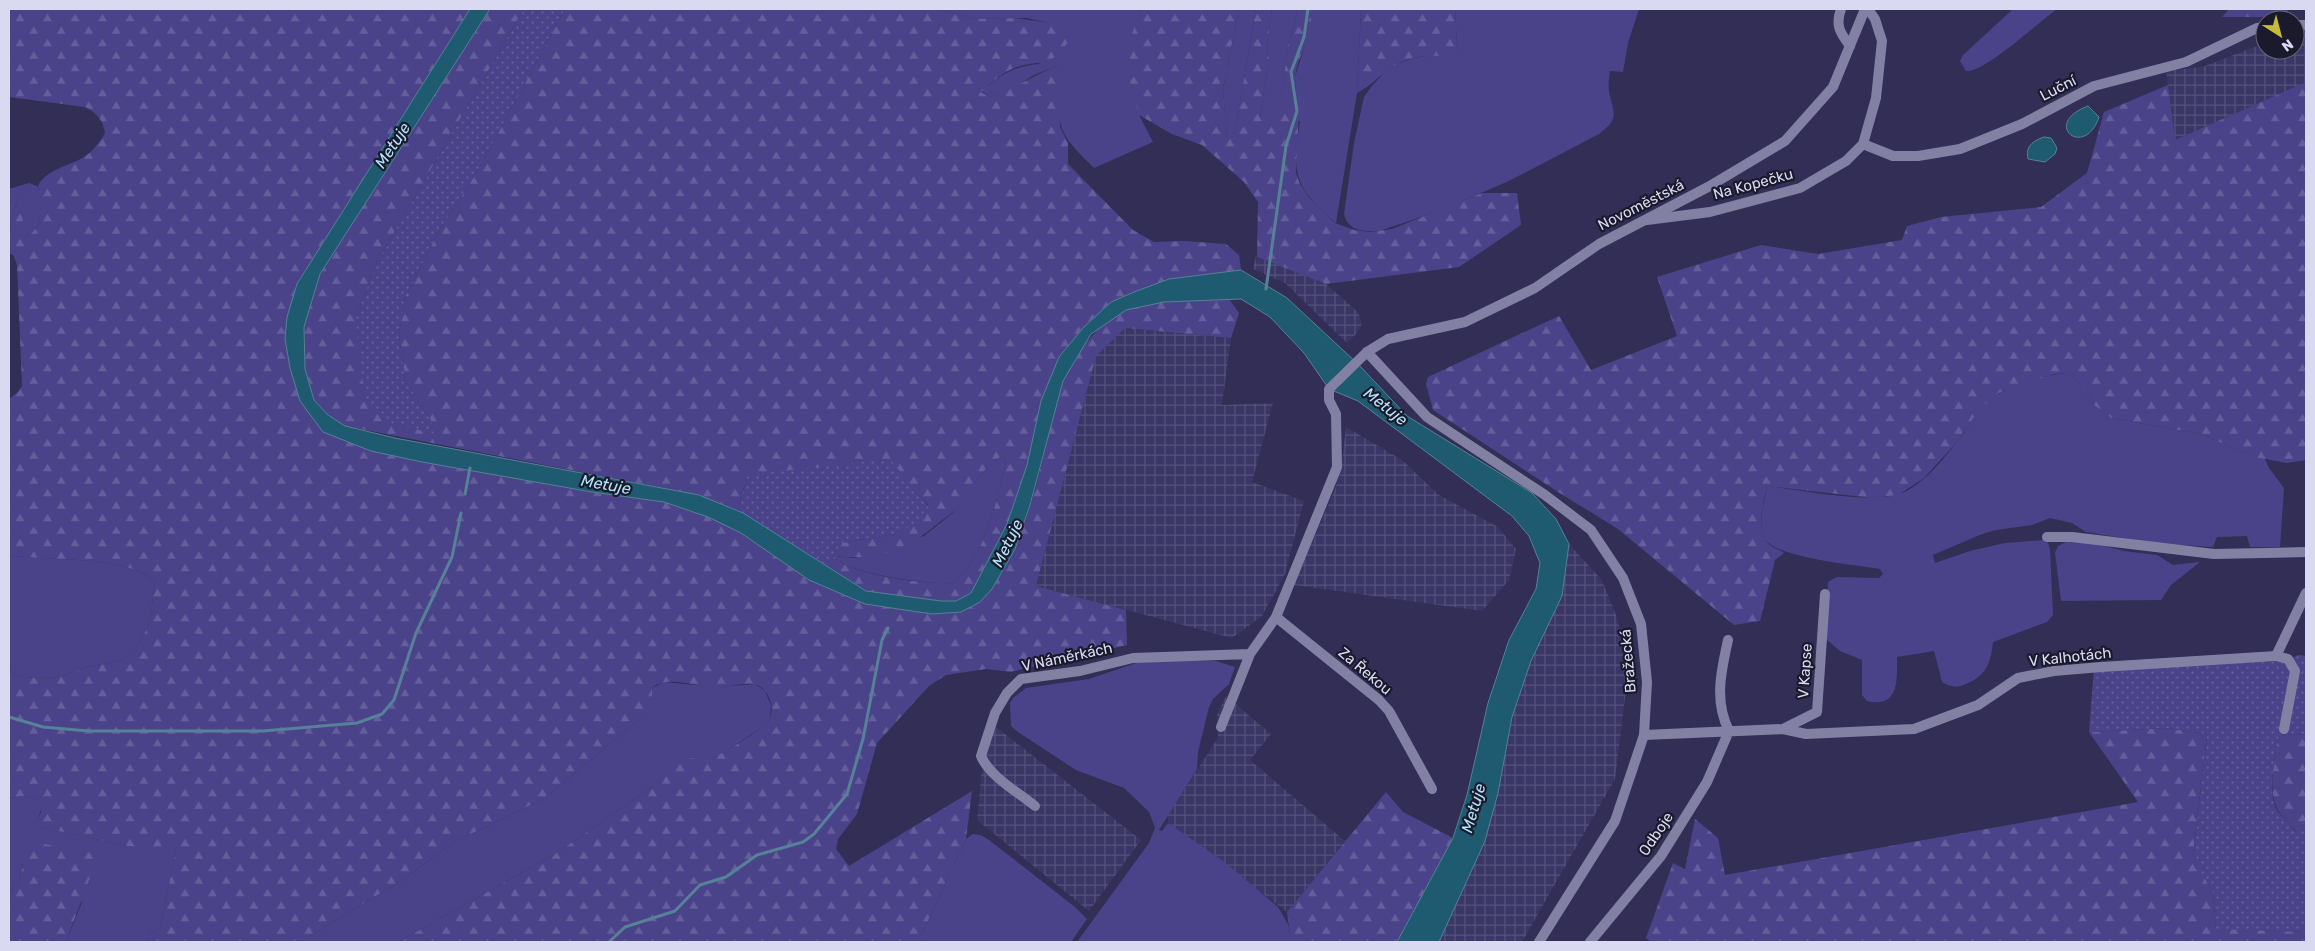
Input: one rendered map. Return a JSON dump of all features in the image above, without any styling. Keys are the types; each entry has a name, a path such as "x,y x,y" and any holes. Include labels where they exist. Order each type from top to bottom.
{"street":[{"path":"1842,9 1838,18 1839,31 1850,46"},
{"path":"1864,144 1876,98 1882,41 1875,19 1867,9"},
{"name":"Novoměstská","path":"1363,355 1388,339 1465,322 1535,288 1599,244 1708,187 1785,141 1833,87 1867,9"},
{"name":"Luční","path":"1864,144 1893,156 1918,156 1960,149 2022,124 2094,86 2186,62 2255,29"},
{"name":"Na Kopečku","path":"1648,220 1710,212 1800,188 1846,161 1864,144"},
{"path":"1221,728 1250,654 1276,617 1337,467 1336,414 1329,400 1329,389 1363,355"},
{"name":"Bražecká","path":"1363,355 1427,416 1546,495 1591,530 1623,578 1641,624 1647,682 1644,735 1615,821 1539,942"},
{"path":"2047,537 2072,537 2214,554 2306,552"},
{"path":"2284,729 2295,671 2288,659 2276,656 2306,593"},
{"name":"V Kapse","path":"1783,729 1817,712 1825,594"},
{"name":"Za Řekou","path":"1276,617 1378,700 1389,712 1432,789"},
{"path":"1728,640 1719,691 1722,718 1729,731"},
{"name":"V Náměrkách","path":"1036,806 999,778 985,764 981,756 995,713 1007,693 1021,679 1080,671 1133,658 1219,657 1250,654"},
{"name":"V Kalhotách","path":"1644,735 1783,729 1806,734 1914,729 1978,705 2018,678 2054,671 2100,667 2276,656"},
{"name":"Odboje","path":"1590,942 1661,856 1708,782 1729,731"}],"shaded area":[{"path":"2305,29 2306,82 2175,140 2166,71 2202,67 2255,47 2255,60 2305,60"},
{"path":"1256,256 1326,284 1358,312 1362,324 1357,333 1347,343 1285,283 1253,269"},
{"path":"1125,328 1231,338 1222,405 1273,403 1252,482 1304,501 1285,574 1262,616 1232,638 1036,586 1096,355"},
{"path":"1346,427 1402,460 1439,495 1498,527 1516,549 1509,580 1482,611 1294,585 1335,489 1341,469"},
{"path":"1569,544 1602,580 1616,615 1629,665 1615,779 1522,942 1437,942 1485,841 1498,793 1512,717 1531,661 1562,596"},
{"path":"1226,696 1271,734 1250,760 1345,841 1287,912 1168,823 1168,814 1218,738 1217,714"},
{"path":"996,727 1141,840 1089,911 977,820 983,760"}],"green space":[{"path":"9,9 470,9 297,284 300,401 352,443 371,451 422,462 592,492 664,502 708,517 741,533 809,580 865,604 980,602 1008,563 1018,541 1034,495 1061,386 1074,360 1089,339 1107,321 1139,306 1177,301 1229,299 1239,313 1231,338 1125,328 1096,356 1036,586 1126,610 1127,645 1011,672 986,669 946,675 929,686 877,743 857,814 838,839 836,849 849,866 972,791 966,839 918,942 398,942 552,856 648,790 676,760 689,758 707,759 716,756 758,730 770,717 771,707 768,696 757,685 713,687 666,682 652,688 652,699 645,714 545,798 452,843 404,879 303,940 286,942 145,942 161,926 176,847 132,847 35,826 41,812 37,799 27,796 9,798 9,671 23,677 57,677 92,666 122,660 140,643 150,621 155,580 123,566 84,560 9,555 9,399 22,386 17,265 14,256 9,253 9,234 18,197 26,197 20,235 26,237 36,228 39,222 41,199 38,186 41,181 52,172 87,155 105,133 99,117 85,107 9,97"},
{"path":"490,9 524,9 377,262 356,317 431,420 405,380 399,334 405,297 440,229 477,172 565,9 939,9 974,19 1015,18 1059,23 1068,42 1055,56 1045,62 1012,69 997,78 981,92 990,97 1057,66 1061,79 1058,97 1060,127 1068,143 1068,164 1133,230 1154,242 1184,241 1226,244 1239,255 1241,270 1169,279 1111,302 1083,328 1059,357 1041,401 1027,465 1007,524 971,593 956,601 941,601 866,591 829,567 841,543 895,534 929,506 921,497 747,475 738,511 699,495 345,426 328,415 314,400 305,369 304,327 320,274","holes":["1002,457 1006,458 987,531 972,560 950,584 890,578 859,570 835,559 837,556 864,557 877,555 890,552 914,541 956,510 990,465"]},
{"path":"524,9 565,9 477,172 440,229 405,297 399,334 405,380 431,420 435,434 387,422 366,398 361,374 356,317 377,262"},
{"path":"939,9 1142,9 1135,26 1139,115 1153,142 1094,168 1078,152 1062,129 1058,109 1059,74 1057,66 1034,75 1011,90 990,97 981,91 1014,69 1039,64 1049,23 1026,18 974,19"},
{"path":"1142,9 1239,9 1223,88 1227,138 1234,136 1256,9 1272,9 1266,51 1269,57 1260,118 1299,108 1296,173 1300,184 1310,199 1335,223 1354,230 1370,232 1392,229 1482,193 1517,193 1521,225 1459,267 1326,284 1257,257 1258,202 1244,182 1202,145 1172,134 1139,115 1127,62 1131,39"},
{"path":"1239,9 1256,9 1234,136 1227,138 1223,88"},
{"path":"1272,9 1297,9 1288,43 1283,87 1296,92 1295,77 1311,27 1309,9 1361,9 1357,93 1336,223 1312,200 1299,179 1296,154 1300,121 1260,118 1269,57 1266,51"},
{"path":"1297,9 1309,9 1311,26 1297,66 1296,92 1291,96 1283,87 1288,43"},
{"path":"1361,9 1455,9 1457,46 1463,52 1413,58 1397,64 1357,93"},
{"path":"1455,9 1639,9 1628,43 1623,72 1610,71 1609,89 1614,111 1613,119 1606,129 1599,134 1509,181 1439,211 1379,231 1357,229 1349,224 1344,214 1354,143 1364,97 1386,71 1397,64 1413,58 1462,51 1457,46"},
{"path":"2013,9 2057,9 1998,56 1974,70 1966,71 1960,61 1963,55"},
{"path":"2229,9 2288,9 2255,10 2255,17 2222,17"},
{"path":"2306,82 2306,460 2287,463 2254,457 2201,434 2111,418 2094,405 2074,378 2068,373 2055,374 1999,393 1981,407 1956,443 1924,478 1898,495 1872,498 1767,486 1761,517 1762,533 1770,545 1784,553 1775,560 1760,621 1734,625 1618,529 1433,410 1426,384 1428,377 1559,316 1591,370 1677,336 1657,277 1761,245 1818,254 1902,240 1907,226 1941,217 2041,207 2087,173 2104,112 2168,85 2175,140"},
{"path":"29,183 37,186 42,194 42,208 37,226 26,237 20,235 18,197 9,234 9,189"},
{"path":"2068,373 2074,378 2094,405 2111,418 2201,434 2254,457 2264,457 2269,468 2284,488 2280,547 2250,547 2247,536 2217,537 2213,547 2164,544 2086,532 2072,523 2050,518 2032,525 1982,534 1933,555 1935,563 1970,551 2005,543 2044,540 2048,543 2050,549 2053,615 2047,622 1993,642 1991,655 1984,672 1974,680 1961,686 1955,687 1942,682 1934,651 1897,657 1896,682 1891,696 1886,700 1878,702 1867,701 1862,695 1862,660 1840,651 1825,638 1828,582 1837,577 1879,578 1883,574 1880,569 1835,563 1797,555 1769,544 1763,536 1761,524 1767,486 1853,497 1886,497 1899,494 1919,483 1938,465 1955,445 1979,409 1989,400 2010,388 2046,376"},
{"path":"1002,457 1006,458 1005,467 987,531 972,560 950,584 907,580 874,574 845,565 834,559 836,556 855,558 924,536 954,512 989,464"},
{"path":"890,459 929,507 912,525 895,534 841,543 829,567 738,511 747,475"},
{"path":"2068,541 2085,541 2124,551 2157,555 2173,565 2200,562 2171,585 2161,600 2061,601 2055,553 2058,546"},
{"path":"9,555 84,560 122,566 140,572 155,580 150,621 140,643 122,660 92,666 57,677 23,677 9,671"},
{"path":"2298,655 2306,656 2306,734 2279,735 2272,784 2274,803 2277,810 2295,831 2306,820 2306,932 2216,929 2213,893 2193,857 2207,734 2167,728 2089,732 2094,669 2286,661"},
{"path":"1145,660 1216,661 1235,667 1229,684 1213,699 1209,707 1198,752 1197,769 1159,830 1162,831 1168,823 1226,863 1278,907 1288,924 1292,942 1077,942 1149,843 1155,828 1149,812 1124,788 1076,770 1011,726 1010,703 1013,698 1026,688 1089,679"},
{"path":"664,682 717,687 755,684 765,691 771,705 770,719 765,725 722,754 709,759 676,760 648,790 552,856 398,942 286,942 303,940 404,879 452,843 545,798 645,714 652,688"},
{"path":"2167,728 2207,734 2193,856 2213,893 2216,928 2306,932 2306,942 1651,942 1646,938 1673,863 1685,869 1695,819 1718,838 1725,875 2138,802 2089,732"},
{"path":"2306,734 2306,820 2296,831 2280,813 2275,803 2272,784 2273,773 2279,735"},
{"path":"1386,792 1403,812 1453,838 1397,942 1291,942 1287,912"},
{"path":"27,796 37,799 41,809 36,826 132,847 176,847 161,926 145,942 66,942 82,902 23,863 19,880 9,894 9,798"},
{"path":"973,834 981,835 989,840 1075,907 1087,919 1071,942 918,942 966,839"},
{"path":"29,841 91,853 95,864 66,942 9,942 9,894 19,880"}],"water":[{"name":"Metuje","path":"470,9 490,9 320,274 304,327 305,369 314,400 328,415 345,426 395,438 699,495 743,513 866,591 941,601 956,601 971,593 1007,524 1027,465 1041,401 1059,357 1083,328 1111,302 1169,279 1241,270 1287,298 1359,365 1407,416 1532,493 1556,519 1569,544 1562,596 1531,661 1512,717 1498,793 1485,841 1439,942 1397,942 1453,838 1467,795 1488,703 1509,640 1536,589 1540,563 1529,536 1512,516 1358,401 1329,389 1304,353 1270,317 1241,299 1164,302 1126,310 1091,334 1063,381 1030,505 1015,549 992,589 980,602 961,612 932,614 865,604 809,580 741,533 708,517 664,502 592,492 422,462 371,451 323,432 300,401 290,368 285,339 287,317 297,284"},
{"path":"2088,106 2099,117 2093,130 2085,136 2077,137 2070,134 2067,129 2068,121 2074,113"},
{"path":"2044,137 2051,138 2057,148 2055,154 2045,162 2028,159 2029,147 2036,140"}],"waterway":[{"path":"1266,289 1286,146 1297,111 1291,72 1304,37 1308,9"},
{"path":"465,494 470,468"},
{"path":"9,717 43,727 88,731 263,731 357,723 382,714 394,700 416,633 452,557 461,513"},
{"path":"609,942 625,927 675,911 700,885 726,877 757,855 803,842 814,834 847,794 863,739 882,640 888,628"}]}
